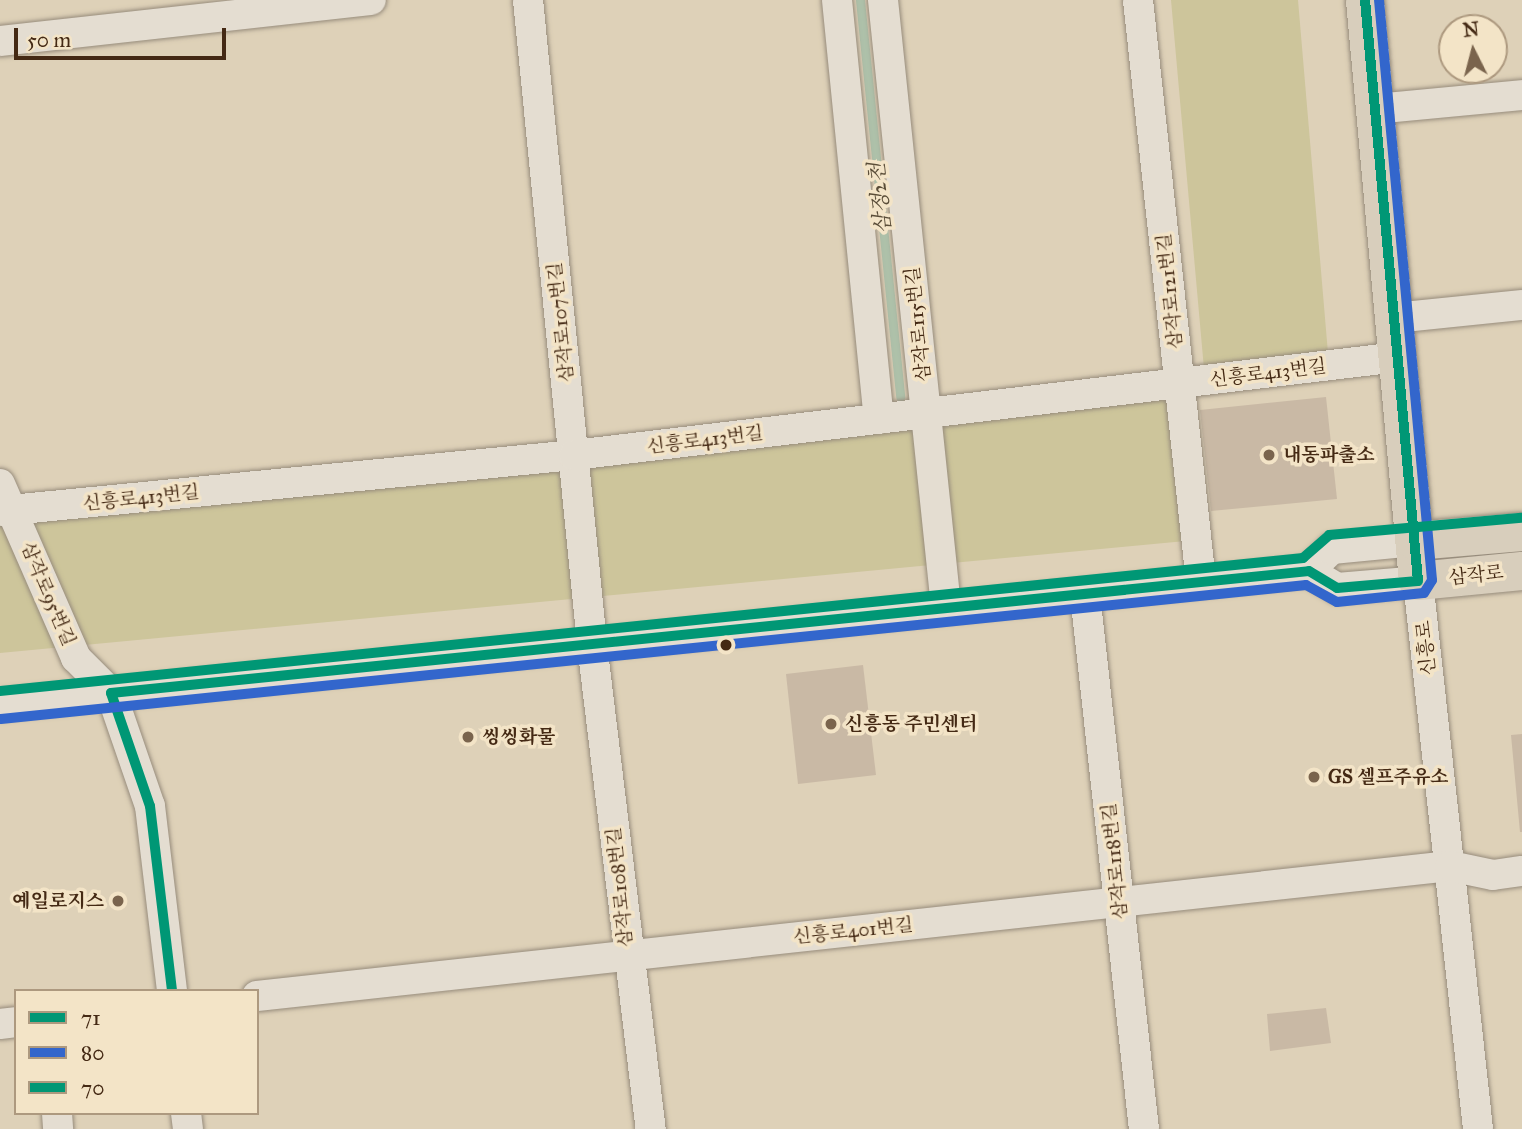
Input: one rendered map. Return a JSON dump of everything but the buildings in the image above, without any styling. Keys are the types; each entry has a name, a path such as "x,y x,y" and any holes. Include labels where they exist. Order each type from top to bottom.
{"main road":[{"name":"신흥로","path":"1365,0 1419,581"},
{"name":"삼작로","path":"1415,541 1522,531"},
{"name":"삼작로","path":"1419,581 1522,570"}],"street":[{"path":"0,41 204,9 370,0"},
{"name":"삼작로107번길","path":"528,0 592,644"},
{"path":"837,0 879,419"},
{"name":"삼작로115번길","path":"883,0 946,607"},
{"name":"삼작로121번길","path":"1138,0 1200,582"},
{"path":"1375,109 1522,95"},
{"path":"1394,318 1522,304"},
{"name":"신흥로413번길","path":"4,502 574,455 1398,357"},
{"name":"삼작로95번길","path":"4,502 76,658 111,693"},
{"name":"삼작로","path":"1415,541 1332,549 1309,571 1337,588 1419,581"},
{"path":"0,705 1309,571"},
{"name":"신흥로","path":"1419,581 1478,1129"},
{"name":"삼작로118번길","path":"1085,594 1144,1129"},
{"name":"삼작로108번길","path":"592,644 651,1129"},
{"path":"111,693 150,806 172,989"},
{"name":"신흥로401번길","path":"259,996 1450,866 1493,874 1522,871"}],"shaded area":[{"path":"1171,0 1298,0 1329,365 1205,380"},
{"path":"1180,383 1196,540 0,653 0,513"}],"waterway":[{"name":"삼정2천","path":"860,0 900,397"}],"transit line":[{"name":"71","path":"111,693 1309,571 1337,588 1418,581 1365,0"},
{"name":"80","path":"1,719 1306,585 1337,602 1424,593 1432,580 1379,0"},
{"name":"70","path":"0,691 1303,558 1329,535 1521,518"},
{"name":"71","path":"111,693 150,806 172,989"}],"place":[{"name":"내동파출소","path":"1269,455"},
{"name":"신흥동 주민센터","path":"831,724"},
{"name":"씽씽화물","path":"468,737"},
{"name":"GS 셀프주유소","path":"1314,777"},
{"name":"예일로지스","path":"118,901"}]}
